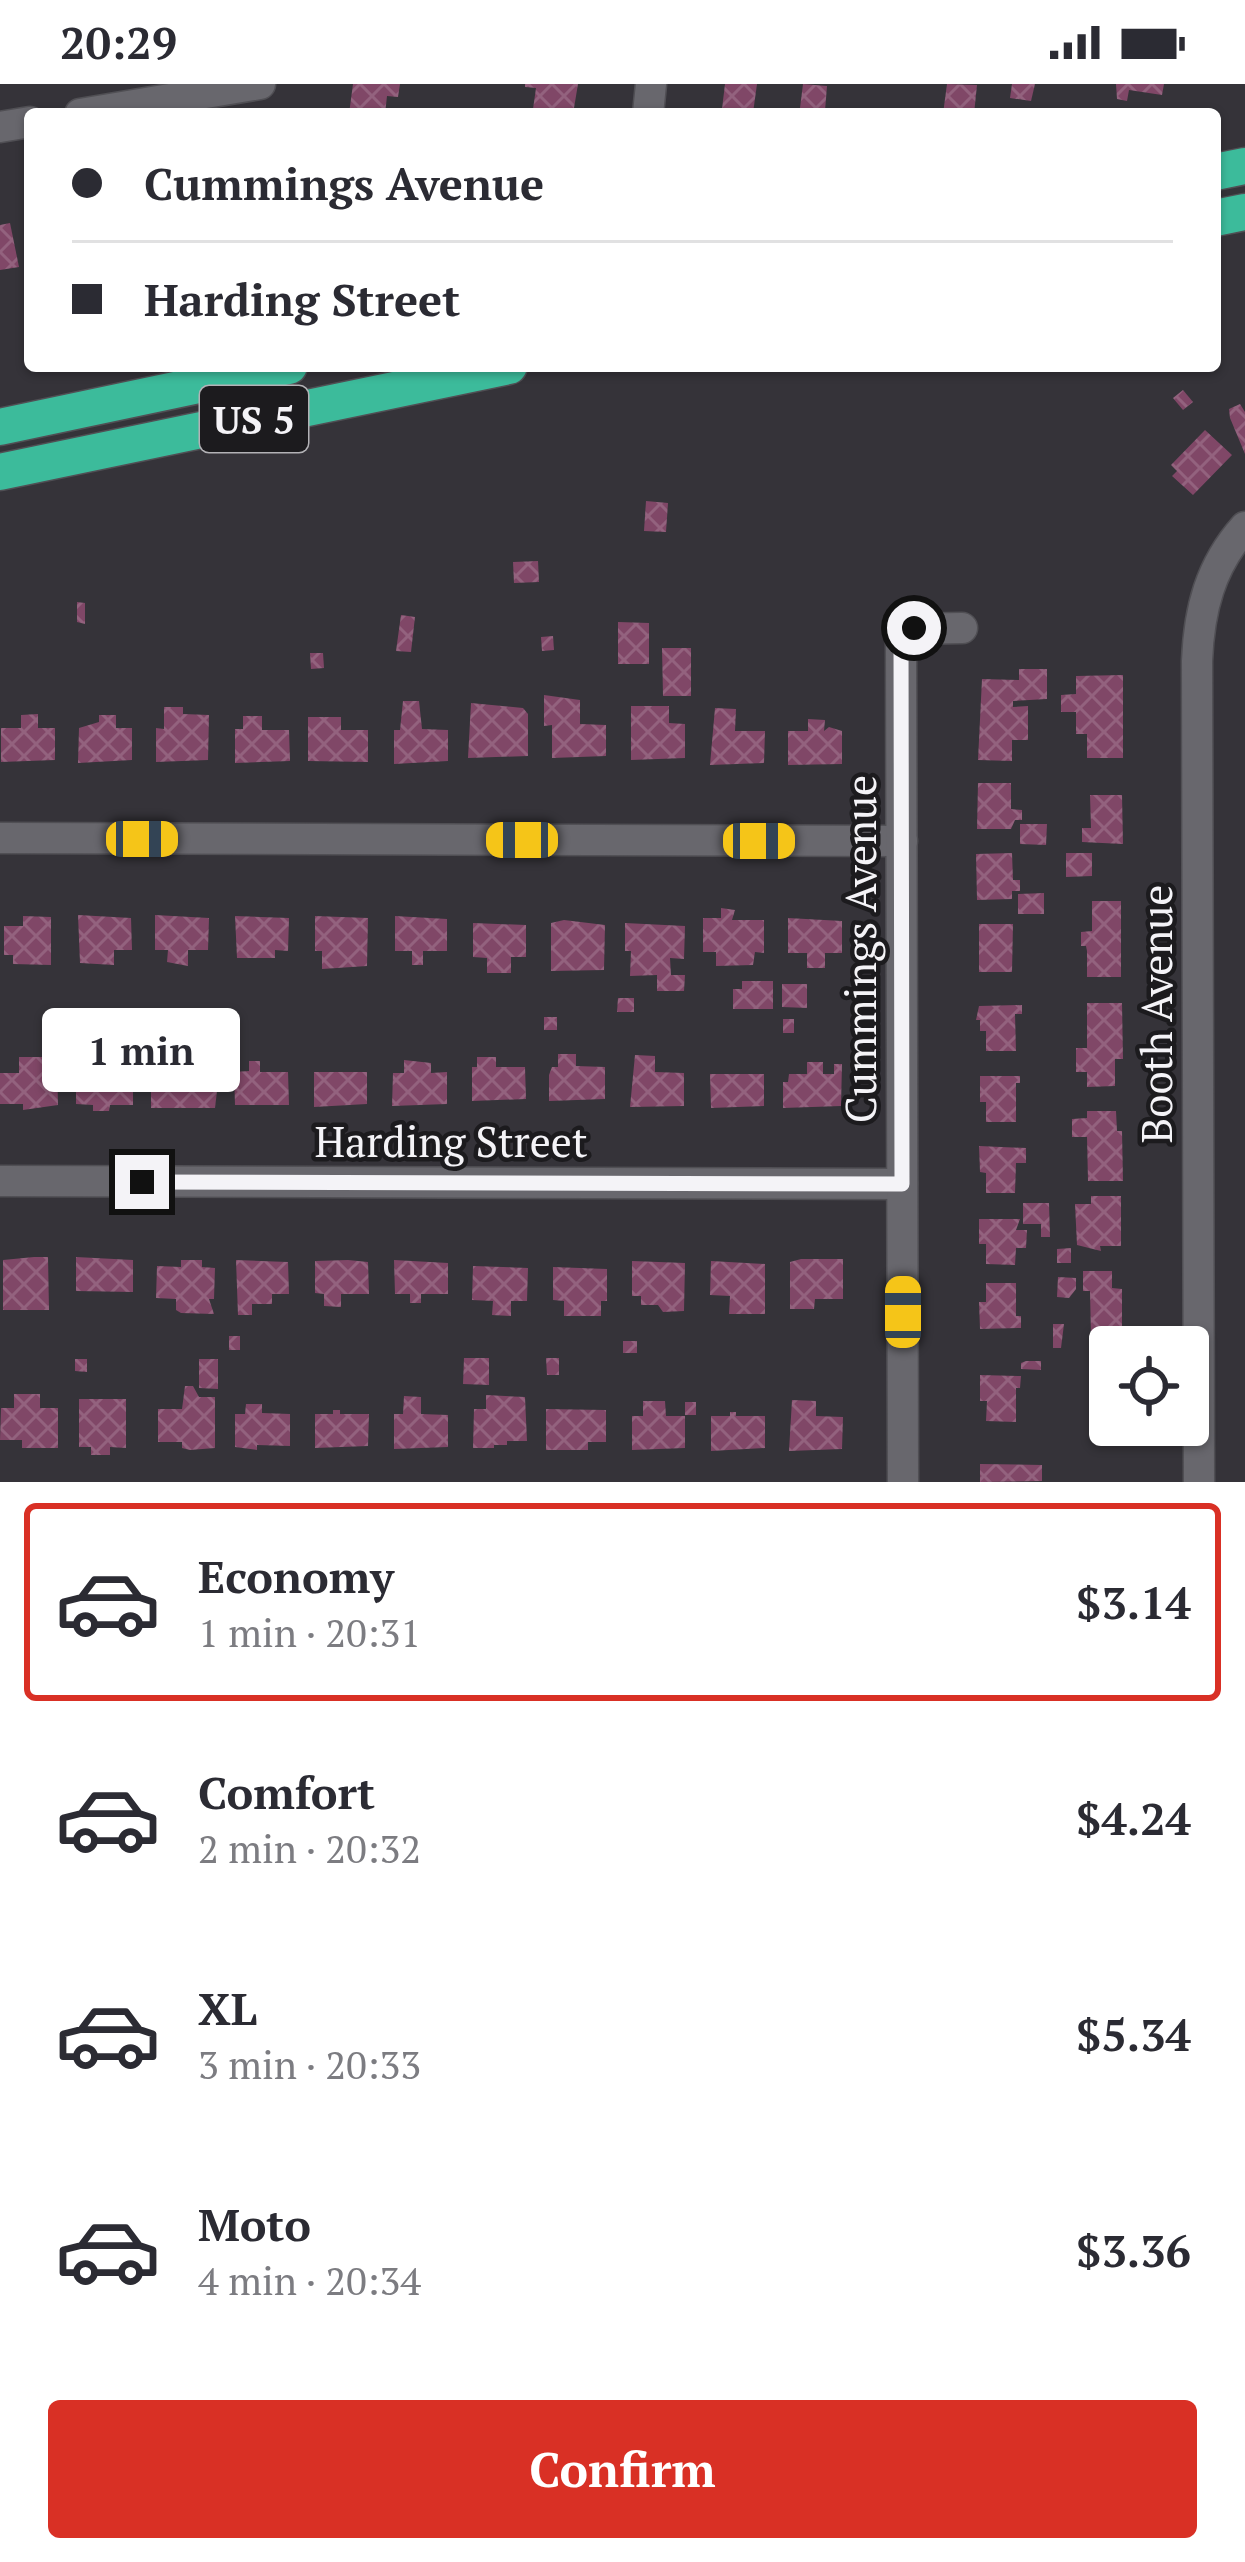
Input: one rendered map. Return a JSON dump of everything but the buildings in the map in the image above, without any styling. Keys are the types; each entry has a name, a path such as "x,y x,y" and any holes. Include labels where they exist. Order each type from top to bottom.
{"highway":[{"name":"US 5","path":"0,427 261,372"},
{"name":"US 5","path":"0,472 479,372"}],"street":[{"path":"116,108 260,84"},
{"name":"Booth Avenue","path":"1199,1482 1197,661 1202,607 1226,552 1245,527"},
{"name":"Cummings Avenue","path":"904,1482 903,631 962,628"},
{"path":"0,838 902,842"},
{"name":"Harding Street","path":"0,1181 902,1184"}],"route":[{"path":"142,1182 902,1184 901,640 904,630 914,628"}]}
